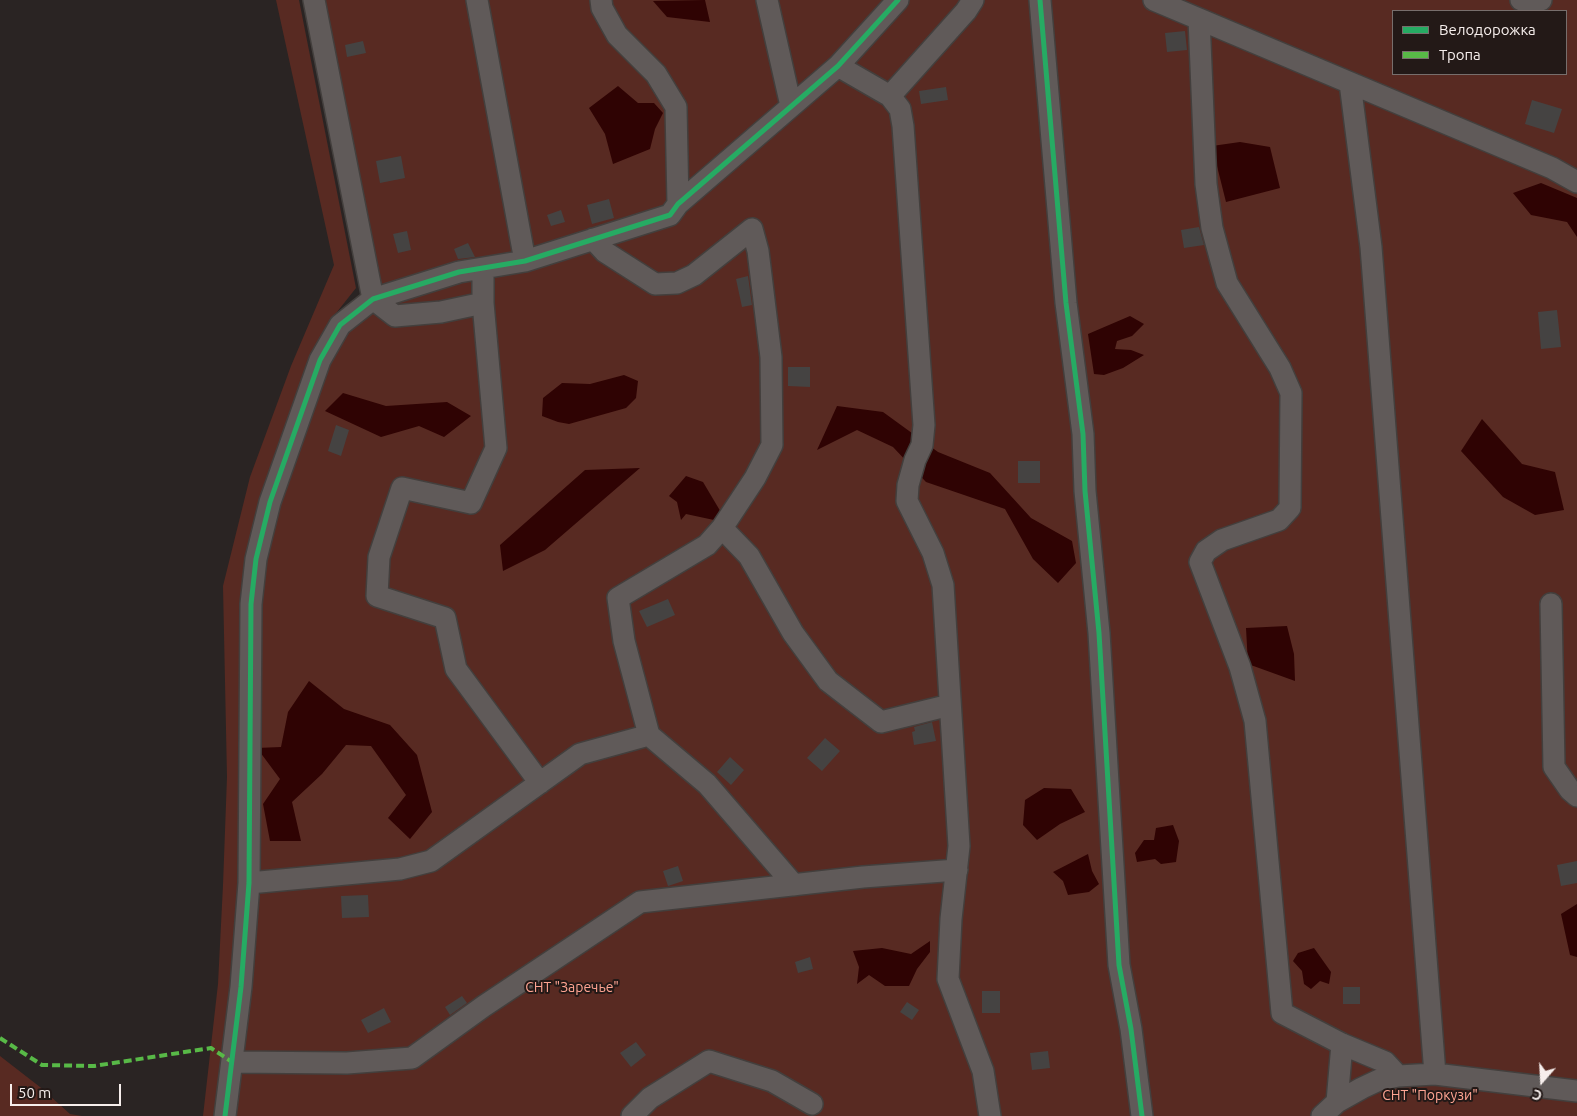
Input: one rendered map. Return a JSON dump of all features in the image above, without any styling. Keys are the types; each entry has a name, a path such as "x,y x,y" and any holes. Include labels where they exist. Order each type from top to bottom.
{"street":[{"path":"314,0 373,299 395,316 441,312 483,303"},
{"path":"477,0 525,261"},
{"path":"602,0 602,8 617,35 656,74 676,107 678,204"},
{"path":"767,0 791,106"},
{"path":"225,1116 249,883 251,822 251,604 256,559 270,502 320,360 340,325 373,299 459,272 525,261 670,215 678,204 838,66 898,0"},
{"path":"890,96 974,0"},
{"path":"1040,0 1066,303 1082,434 1085,491 1099,633 1119,965 1132,1029 1142,1116"},
{"path":"1154,0 1552,168 1577,182"},
{"path":"1521,0 1528,2 1541,0"},
{"path":"1199,19 1206,184 1212,228 1227,283 1280,368 1291,393 1290,508 1279,520 1222,540 1206,551 1200,562 1240,667 1255,721 1282,1013 1342,1044 1385,1062 1398,1076"},
{"path":"838,66 890,96 900,109 903,126 924,426 922,445 915,460 908,486 907,501 933,553 943,585 960,846 951,919 948,979 983,1071 990,1116"},
{"path":"1350,83 1371,247 1434,1074"},
{"path":"593,239 605,252 655,284 677,283 694,275 752,229 758,251 771,357 772,445 755,478 722,528 707,545 618,598 624,641 649,735 706,784 794,885"},
{"path":"483,268 483,303 496,448 471,503 402,488 379,557 377,596 446,618 456,669 540,783"},
{"path":"722,528 749,556 793,633 828,681 843,693 881,722 950,705"},
{"path":"1552,604 1554,767 1570,790 1577,796"},
{"path":"249,883 400,869 431,861 580,754 649,735"},
{"path":"232,1062 347,1063 412,1058 484,1006 640,902 956,870"},
{"path":"1330,1109 1342,1044"},
{"path":"632,1116 650,1098 709,1062 772,1081 812,1104"},
{"path":"1330,1109 1379,1080 1398,1076 1434,1074 1577,1091"}],"green space":[{"path":"276,0 299,0 356,288 333,317 265,490 237,928 217,1116 203,1116 218,984 223,885 227,777 223,586 250,477 291,366 334,265"},
{"path":"314,0 1577,0 1577,1116 225,1116 232,1062 251,604 320,360 373,299"},
{"path":"0,1056 40,1087 70,1114 82,1116 0,1116"}],"shaded area":[{"path":"705,0 710,22 667,17 653,1"},
{"path":"618,86 638,103 654,103 663,113 655,129 650,149 613,164 605,134 589,108"},
{"path":"1240,142 1270,147 1280,188 1226,202 1212,146"},
{"path":"1541,183 1577,198 1577,237 1567,222 1531,215 1513,193"},
{"path":"1130,316 1144,324 1132,336 1117,341 1115,349 1131,350 1144,355 1123,368 1104,375 1094,374 1088,334"},
{"path":"624,375 638,381 636,398 626,408 569,424 542,416 543,398 562,383 590,384"},
{"path":"343,393 386,406 447,402 471,416 444,437 419,426 381,437 325,411"},
{"path":"837,406 883,412 938,452 990,473 1031,518 1072,541 1076,563 1058,583 1033,559 1005,509 926,482 893,447 857,430 817,450"},
{"path":"1482,419 1522,464 1555,472 1564,510 1535,515 1503,497 1461,451"},
{"path":"640,468 545,550 503,571 500,545 585,470"},
{"path":"686,476 703,482 722,514 714,520 686,514 681,520 677,502 669,496"},
{"path":"1287,626 1294,654 1295,681 1248,664 1246,628"},
{"path":"309,681 344,709 390,725 417,755 432,812 410,839 388,818 406,795 371,746 346,745 322,774 292,802 301,841 270,841 263,804 280,779 257,748 281,747 288,712"},
{"path":"1044,788 1071,789 1085,812 1060,824 1037,840 1023,825 1025,800"},
{"path":"1173,825 1179,841 1176,862 1161,864 1155,859 1137,862 1135,853 1144,840 1154,840 1156,828"},
{"path":"1088,854 1092,871 1099,884 1089,892 1068,895 1063,881 1053,872"},
{"path":"1577,904 1577,957 1570,955 1561,914"},
{"path":"930,941 930,952 917,969 909,986 885,986 869,975 857,984 859,967 853,951 882,948 911,954"},
{"path":"1314,948 1331,972 1329,984 1320,981 1311,989 1304,984 1302,971 1293,961 1298,953"}],"building":[{"path":"1185,31 1187,50 1167,52 1165,33"},
{"path":"363,41 366,53 347,57 345,45"},
{"path":"946,87 948,100 921,104 919,91"},
{"path":"1532,100 1562,109 1554,133 1525,124"},
{"path":"401,156 405,178 380,183 376,161"},
{"path":"609,199 614,218 592,224 587,205"},
{"path":"561,210 565,222 551,226 547,215"},
{"path":"1199,227 1204,245 1184,248 1181,230"},
{"path":"407,231 411,250 398,253 393,234"},
{"path":"468,243 475,257 458,259 454,249"},
{"path":"748,276 752,305 742,307 736,279"},
{"path":"1557,310 1561,347 1541,349 1538,312"},
{"path":"788,367 810,367 810,387 788,386"},
{"path":"336,425 349,430 341,456 328,451"},
{"path":"1018,461 1040,461 1040,483 1018,483"},
{"path":"668,599 675,615 647,627 639,611"},
{"path":"932,722 936,741 914,745 912,732 915,731 914,727"},
{"path":"825,738 840,751 822,771 807,758"},
{"path":"730,757 744,770 731,785 717,772"},
{"path":"1577,861 1577,883 1561,886 1557,865"},
{"path":"678,866 683,881 668,886 663,871"},
{"path":"368,895 369,917 342,918 341,896"},
{"path":"810,957 813,969 798,973 795,962"},
{"path":"1343,987 1360,987 1360,1004 1343,1004"},
{"path":"982,991 1000,991 1000,1013 982,1013"},
{"path":"462,996 467,1003 450,1015 445,1007"},
{"path":"907,1002 919,1010 912,1020 900,1012"},
{"path":"384,1008 391,1022 368,1033 361,1020"},
{"path":"636,1042 646,1055 631,1067 620,1053"},
{"path":"1048,1051 1050,1068 1032,1070 1030,1053"}],"marked path":[{"path":"0,1038 42,1065 94,1066 211,1048 232,1062"}],"cycle path":[{"path":"225,1116 241,987 249,883 251,604 256,559 270,502 320,360 340,325 373,299 459,272 525,261 670,215 678,204 838,66 898,0"},
{"path":"1040,0 1066,303 1083,434 1085,491 1099,633 1119,965 1131,1029 1142,1116"}],"park label":[{"name":"СНТ \"Заречье\"","path":"572,987"},
{"name":"СНТ \"Поркузи\"","path":"1430,1095"}]}
